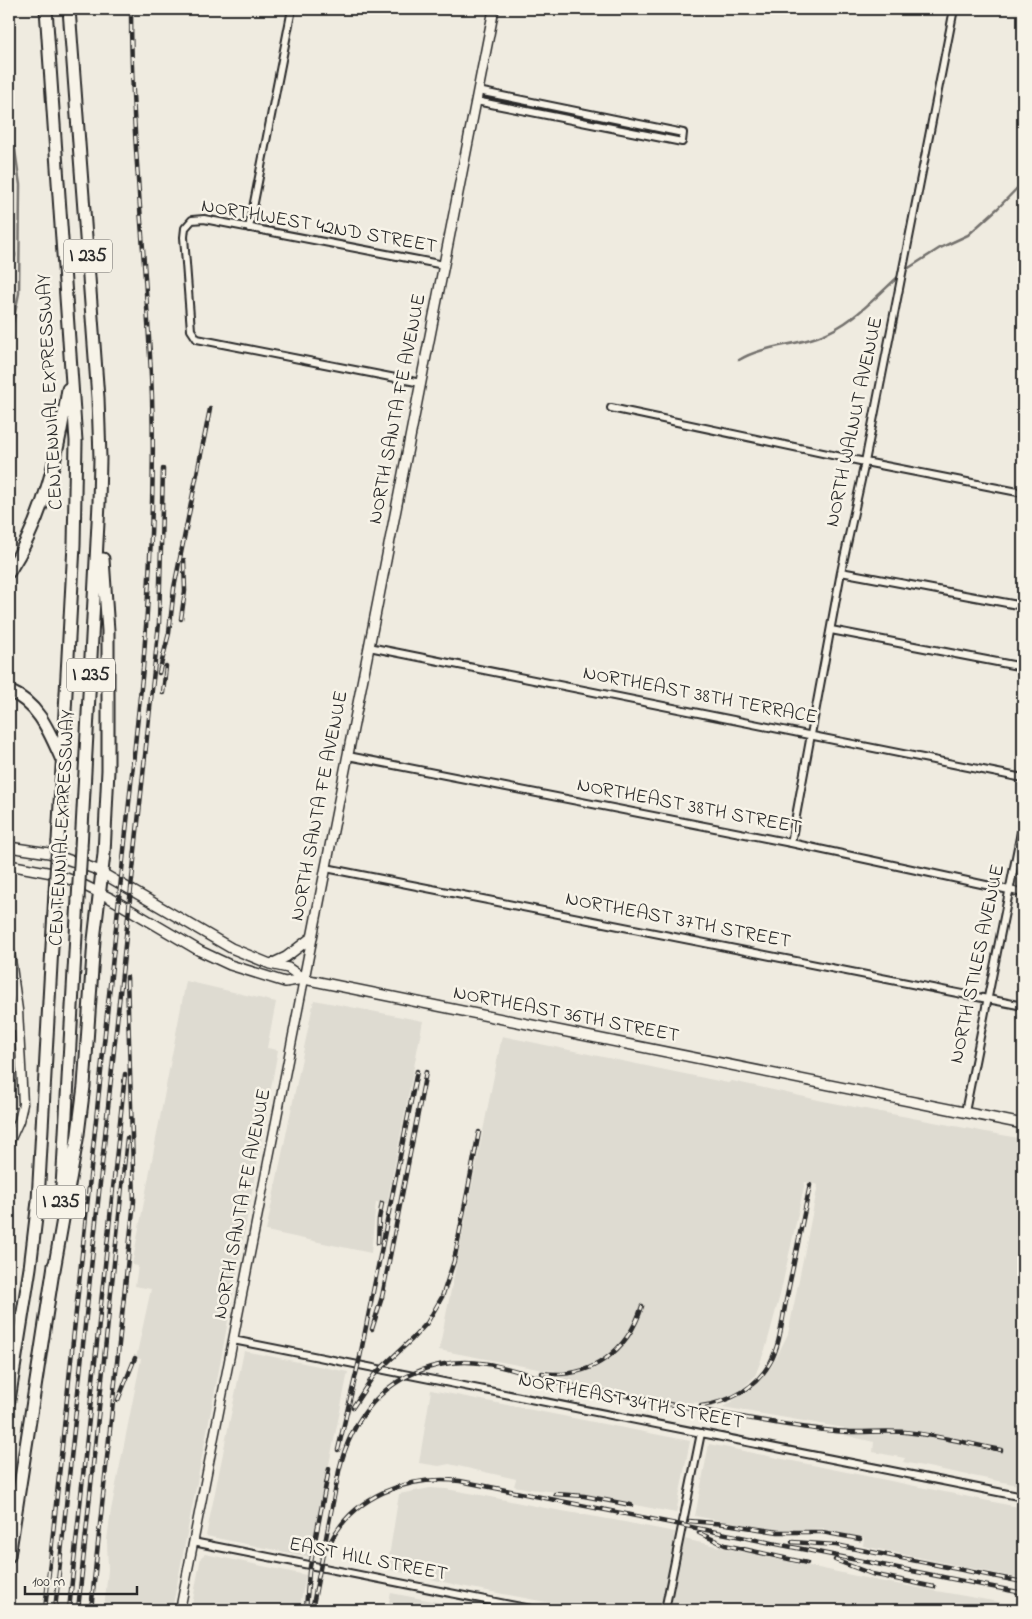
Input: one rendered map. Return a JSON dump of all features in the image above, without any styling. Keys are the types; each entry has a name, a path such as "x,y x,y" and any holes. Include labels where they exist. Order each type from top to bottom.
{"highway":[{"name":"CENTENNIAL EXPRESSWAY","path":"9,1400 30,1268 38,1201 76,490 76,442 72,367 50,92 46,9"},
{"name":"CENTENNIAL EXPRESSWAY","path":"9,1556 54,1270 63,1171 100,503 98,398 69,9"},
{"path":"9,572 33,527 50,479 60,443 72,367"},
{"path":"54,1270 80,1115 108,794 108,641 100,503"},
{"path":"9,691 22,698 39,714 48,729 62,762"}],"main road":[{"name":"NORTH SANTA FE AVENUE","path":"304,979 494,9"},
{"path":"9,847 49,854 102,872 215,940 248,956 288,968 304,979"},
{"path":"9,865 52,873 99,893"},
{"name":"NORTHEAST 36TH STREET","path":"99,893 118,902 179,940 230,965 284,982 304,979 1023,1124"},
{"path":"270,964 286,957 312,938"}],"street":[{"path":"249,228 292,9"},
{"name":"NORTH WALNUT AVENUE","path":"791,843 841,572 865,462 954,9"},
{"path":"476,101 682,142 684,133 478,91"},
{"name":"NORTHWEST 42ND STREET","path":"421,383 203,342 195,338 191,330 184,237 185,228 190,221 198,218 444,265"},
{"path":"611,408 865,462 1023,493"},
{"path":"841,572 1023,606"},
{"path":"830,630 1023,667"},
{"name":"NORTHEAST 38TH TERRACE","path":"369,647 1023,778"},
{"name":"NORTHEAST 38TH STREET","path":"348,756 791,843 1023,893"},
{"name":"NORTH STILES AVENUE","path":"965,1112 1011,890 1023,822"},
{"name":"NORTHEAST 37TH STREET","path":"326,868 1023,1006"},
{"path":"9,945 18,1028 23,1104 19,1121 9,1143"},
{"name":"NORTH SANTA FE AVENUE","path":"180,1610 304,979"},
{"path":"9,1026 18,1028"},
{"name":"NORTHEAST 34TH STREET","path":"233,1340 1023,1497"},
{"path":"665,1610 701,1433"},
{"name":"EAST HILL STREET","path":"193,1542 536,1610"}],"shaded area":[{"path":"186,981 276,1002 267,1048 278,1050 172,1610 104,1610 108,1570 107,1540 111,1510 141,1359 136,1358 151,1289 135,1286 138,1266 132,1265"},
{"path":"314,1000 423,1021 387,1204 376,1202 371,1253 266,1231"},
{"path":"502,1036 728,1083 732,1081 823,1101 1023,1139 1023,1486 903,1462 905,1458 873,1452 874,1442 844,1435 844,1428 723,1407 754,1387 772,1366 788,1334 818,1185 805,1182 780,1295 766,1347 755,1376 730,1397 715,1402 681,1403 555,1379 555,1370 543,1370 439,1350"},
{"path":"244,1351 348,1372 310,1557 206,1536"},
{"path":"431,1390 690,1441 676,1513 584,1495 514,1486 516,1479 449,1464 439,1466 419,1463"},
{"path":"709,1444 1023,1508 1023,1579 863,1546 864,1538 824,1530 824,1528 776,1531 695,1516"},
{"path":"430,1488 481,1495 675,1532 674,1537 879,1581 1016,1605 1023,1603 1023,1610 588,1610 461,1586 387,1569 399,1494"},
{"path":"205,1554 306,1575 299,1610 191,1610 201,1557"},
{"path":"391,1593 459,1606 482,1610 387,1610"}],"waterway":[{"path":"9,132 15,150 20,185 19,293 9,342"},
{"path":"904,271 940,248 968,235 1023,182"},
{"path":"739,360 757,352 807,340 829,332 851,319 900,275"}],"railway":[{"path":"45,1610 143,668 150,566 153,465 152,397 136,154 131,9"},
{"path":"159,673 169,633 174,588 210,409"},
{"path":"55,1610 159,623 163,469"},
{"path":"181,619 185,591 184,560"},
{"path":"163,693 166,666"},
{"path":"91,1610 134,1201 127,977"},
{"path":"338,1450 360,1357 417,1071"},
{"path":"372,1329 382,1297 426,1072"},
{"path":"69,1610 125,1074"},
{"path":"353,1407 374,1375 427,1323 442,1297 454,1261 479,1132"},
{"path":"78,1610 127,1138"},
{"path":"701,1406 721,1401 740,1393 757,1380 770,1363 780,1333 810,1185"},
{"path":"378,1243 382,1203"},
{"path":"542,1373 560,1374 576,1372 591,1367 605,1359 617,1349 627,1336 636,1322 642,1306"},
{"path":"118,1400 135,1358"},
{"path":"312,1610 339,1471 344,1452 352,1434 361,1417 386,1390 402,1379 439,1365 456,1362 487,1364 564,1384 766,1421 833,1431 917,1433 1001,1450"},
{"path":"306,1609 309,1572 329,1469"},
{"path":"328,1547 338,1529 351,1514 366,1502 383,1493 401,1486 420,1482 460,1481 1023,1593"},
{"path":"555,1494 584,1496 631,1505"},
{"path":"689,1521 726,1524 778,1532 822,1532 860,1539"},
{"path":"699,1533 725,1545 807,1563"},
{"path":"792,1542 836,1545 1023,1582"},
{"path":"835,1560 872,1574 934,1587"}]}
